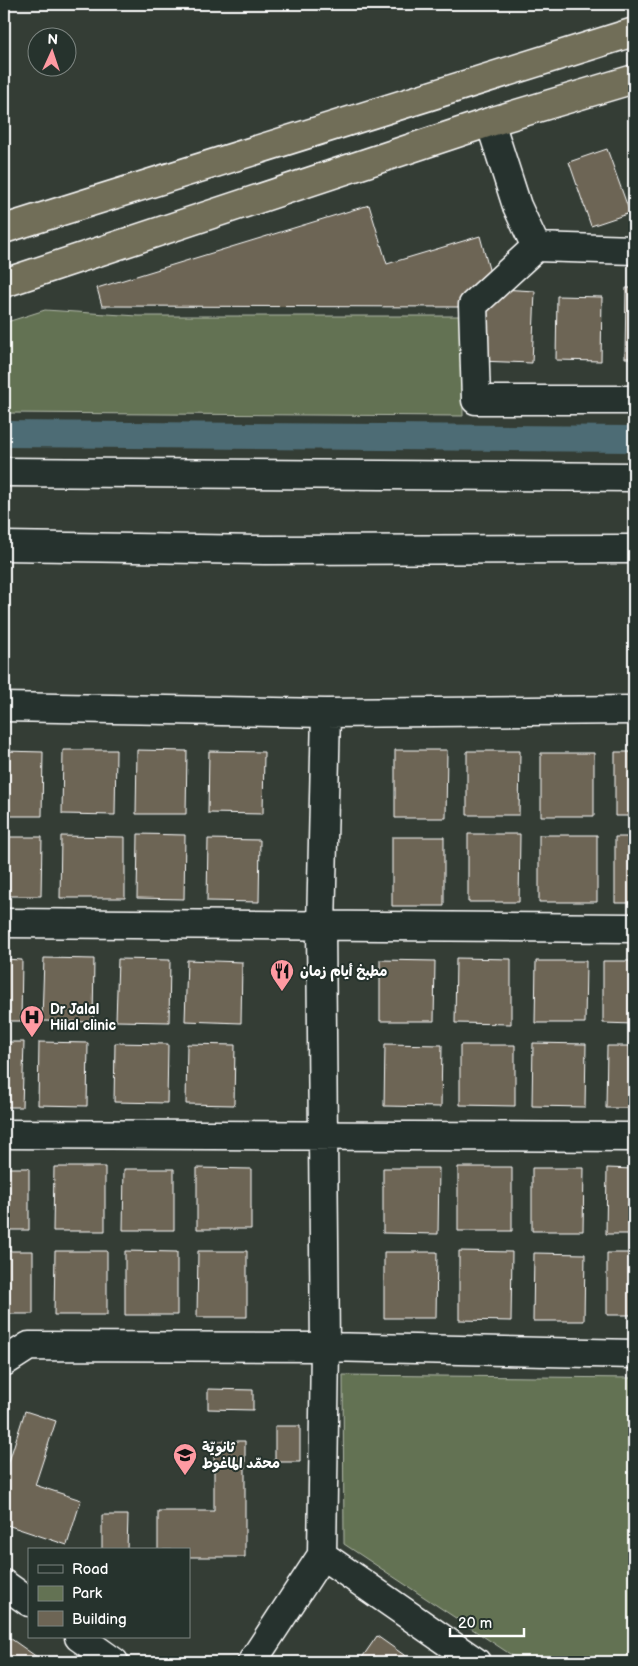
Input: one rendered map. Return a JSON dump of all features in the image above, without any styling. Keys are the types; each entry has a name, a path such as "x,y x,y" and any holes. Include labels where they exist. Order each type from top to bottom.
{"highway":[{"path":"4,229 634,32"},
{"path":"4,283 490,122 634,79"}],"street":[{"path":"490,122 517,206 536,247"},
{"path":"634,250 536,247 473,304 476,400 634,400"},
{"path":"4,472 634,477"},
{"path":"4,546 265,550 634,549"},
{"path":"4,707 326,712 634,710"},
{"path":"252,1662 322,1555 324,1347 321,927 326,712"},
{"path":"4,923 634,928"},
{"path":"4,1134 634,1138"},
{"path":"4,1362 29,1346 324,1347 634,1354"},
{"path":"322,1555 476,1662"},
{"path":"4,1584 28,1601"},
{"path":"80,1638 114,1662"}],"green space":[{"path":"45,310 138,316 462,316 463,416 4,413 4,323"},
{"path":"343,1375 634,1378 634,1662 522,1662 344,1544"}],"building":[{"path":"607,149 630,213 591,226 569,162"},
{"path":"369,205 387,264 480,236 490,273 458,307 102,306 97,288"},
{"path":"626,288 634,288 634,358 625,358"},
{"path":"501,289 535,291 532,363 479,361 480,311"},
{"path":"557,296 602,297 601,361 556,360"},
{"path":"63,750 116,750 115,815 62,814"},
{"path":"137,750 187,751 186,814 136,814"},
{"path":"395,750 447,750 446,818 395,818"},
{"path":"4,751 43,752 42,816 4,816"},
{"path":"209,751 264,752 263,814 208,813"},
{"path":"467,751 520,751 519,815 467,815"},
{"path":"615,752 634,752 634,816 615,816"},
{"path":"541,753 594,753 594,816 541,816"},
{"path":"138,834 185,835 184,899 137,898"},
{"path":"468,834 520,834 519,902 468,902"},
{"path":"539,835 597,835 597,902 539,902"},
{"path":"61,836 125,837 125,898 60,898"},
{"path":"4,837 42,837 41,896 4,896"},
{"path":"392,837 444,837 444,906 392,906"},
{"path":"615,837 634,837 634,903 615,903"},
{"path":"208,839 260,840 259,902 207,901"},
{"path":"44,958 94,959 93,1022 42,1021"},
{"path":"456,958 511,959 511,1024 455,1023"},
{"path":"4,959 22,960 21,1021 4,1021"},
{"path":"118,959 170,960 169,1022 116,1021"},
{"path":"187,960 242,962 241,1023 185,1021"},
{"path":"380,960 435,961 434,1021 380,1021"},
{"path":"536,961 586,961 585,1023 535,1023"},
{"path":"603,961 634,961 634,1024 603,1023"},
{"path":"4,1042 24,1042 22,1107 4,1107"},
{"path":"39,1042 88,1043 87,1106 38,1105"},
{"path":"115,1043 168,1044 167,1103 114,1102"},
{"path":"533,1043 586,1044 585,1107 532,1106"},
{"path":"187,1044 235,1045 234,1105 186,1104"},
{"path":"385,1044 442,1045 441,1107 384,1106"},
{"path":"460,1045 515,1045 515,1106 460,1105"},
{"path":"607,1046 634,1046 634,1108 606,1108"},
{"path":"54,1167 105,1167 105,1231 53,1231"},
{"path":"458,1167 512,1167 512,1231 458,1231"},
{"path":"4,1168 29,1168 29,1230 4,1230"},
{"path":"197,1168 251,1169 251,1229 197,1229"},
{"path":"383,1168 439,1168 438,1234 383,1233"},
{"path":"532,1168 584,1168 583,1231 532,1231"},
{"path":"607,1168 634,1169 634,1234 606,1234"},
{"path":"124,1169 174,1169 174,1230 123,1230"},
{"path":"4,1251 33,1251 33,1314 4,1314"},
{"path":"55,1251 107,1251 107,1315 54,1315"},
{"path":"125,1251 177,1252 177,1315 125,1315"},
{"path":"198,1251 247,1251 247,1317 197,1317"},
{"path":"459,1251 512,1252 511,1321 459,1320"},
{"path":"384,1252 437,1252 436,1318 384,1318"},
{"path":"534,1253 585,1254 584,1321 533,1321"},
{"path":"607,1253 634,1253 634,1315 607,1315"},
{"path":"208,1389 253,1390 253,1410 208,1409"},
{"path":"25,1411 56,1421 35,1485 81,1500 67,1545 4,1524 4,1477"},
{"path":"275,1426 300,1426 300,1462 275,1462"},
{"path":"214,1441 245,1441 245,1557 190,1557 190,1548 158,1548 158,1511 214,1511"},
{"path":"102,1515 128,1515 127,1548 102,1548"},
{"path":"7,1636 44,1662 4,1662 4,1640"},
{"path":"377,1636 414,1662 359,1662"}],"waterway":[{"path":"4,434 634,439"}],"place":[{"name":"مطبخ أيام زمان","path":"282,992"},
{"name":"Dr Jalal Hilal clinic","path":"32,1038"},
{"name":"ثانويّة محمّد الماغوط","path":"185,1476"}]}
